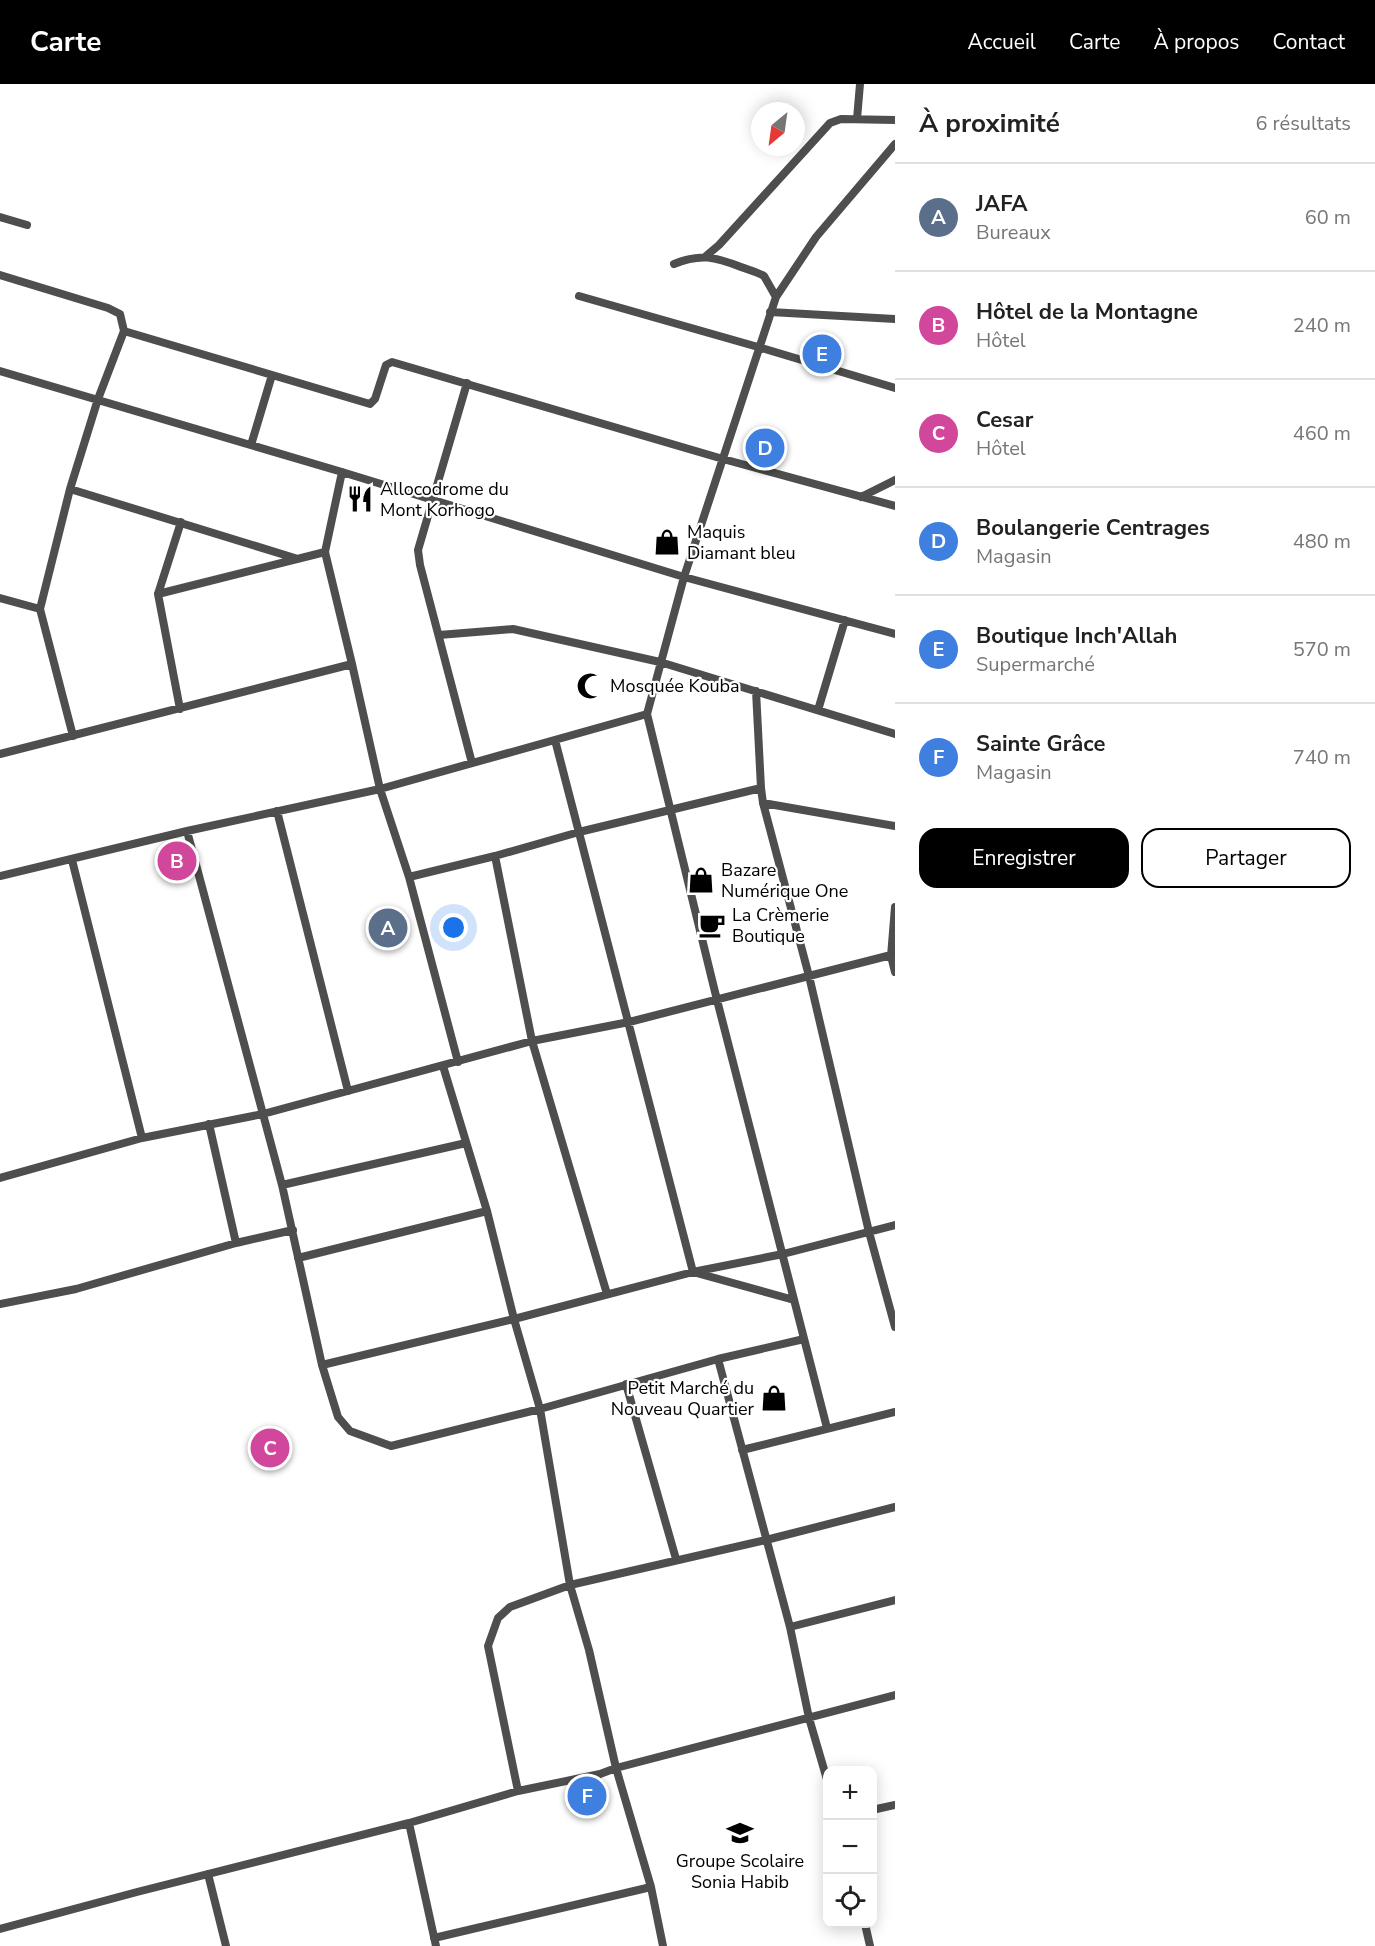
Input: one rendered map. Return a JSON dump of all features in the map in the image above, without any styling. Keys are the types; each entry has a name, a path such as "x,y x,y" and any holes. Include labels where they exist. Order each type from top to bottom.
{"street":[{"path":"857,119 860,84"},
{"path":"706,256 719,245 806,151 825,127 841,119 895,120"},
{"path":"827,1428 717,1000 647,714 684,577 776,297 816,237 895,144"},
{"path":"0,217 27,225"},
{"path":"674,264 688,258 706,256 720,259 764,276 776,297"},
{"path":"0,274 108,308 120,314 123,332 98,399 70,489 40,609 73,736"},
{"path":"579,296 895,388"},
{"path":"770,312 895,319"},
{"path":"123,332 370,404 375,399 386,365 392,362 723,459 895,506"},
{"path":"0,371 342,472 684,577 895,634"},
{"path":"251,445 272,375"},
{"path":"467,383 418,550 472,763"},
{"path":"342,472 324,552 380,789 409,877 458,1062"},
{"path":"861,497 895,480"},
{"path":"70,489 298,559"},
{"path":"180,709 158,594 181,522"},
{"path":"158,594 324,552"},
{"path":"0,598 40,609"},
{"path":"818,710 845,620"},
{"path":"439,635 513,629 660,662 895,734"},
{"path":"0,754 352,664"},
{"path":"756,691 760,788 763,803 809,976 869,1232 895,1327"},
{"path":"0,876 187,831 380,789 647,714"},
{"path":"555,740 693,1272"},
{"path":"409,877 579,832 760,788"},
{"path":"763,803 895,826"},
{"path":"277,811 348,1091"},
{"path":"187,831 282,1185 322,1365 338,1417 350,1431 390,1446 540,1410 718,1359 804,1339"},
{"path":"495,856 532,1041 607,1294"},
{"path":"72,860 142,1138"},
{"path":"895,907 893,955 895,972"},
{"path":"0,1178 142,1138 263,1114 532,1041 629,1022 893,955"},
{"path":"443,1066 487,1211 540,1410 570,1585 589,1650 616,1768 651,1887 663,1946"},
{"path":"209,1124 236,1243"},
{"path":"282,1185 466,1143"},
{"path":"298,1258 487,1211"},
{"path":"322,1365 514,1319 693,1272 783,1254 895,1225"},
{"path":"0,1304 86,1286 236,1243 293,1230"},
{"path":"693,1272 794,1300"},
{"path":"718,1359 790,1627 809,1718 823,1766"},
{"path":"626,1384 676,1559"},
{"path":"742,1450 895,1412"},
{"path":"518,1791 488,1646 498,1618 510,1607 570,1585 766,1540 895,1507"},
{"path":"790,1627 895,1600"},
{"path":"0,1929 409,1823 518,1791 600,1774 895,1695"},
{"path":"877,1809 895,1805"},
{"path":"409,1823 435,1942 651,1887"},
{"path":"208,1874 226,1946"},
{"path":"866,1928 870,1946"}],"place":[{"name":"Boutique Inch'Allah","path":"822,354"},
{"name":"Boulangerie Centrages","path":"765,448"},
{"name":"Allocodrome du Mont Korhogo","path":"360,499"},
{"name":"Maquis Diamant bleu","path":"667,542"},
{"name":"Mosquée Kouba","path":"590,686"},
{"name":"Hôtel de la Montagne","path":"177,861"},
{"name":"Bazare Numérique One","path":"701,880"},
{"name":"La Crèmerie Boutique","path":"712,925"},
{"name":"JAFA","path":"388,928"},
{"name":"Petit Marché du Nouveau Quartier","path":"774,1398"},
{"name":"Cesar","path":"270,1448"},
{"name":"Sainte Grâce","path":"587,1796"},
{"name":"Groupe Scolaire Sonia Habib","path":"740,1833"}]}
